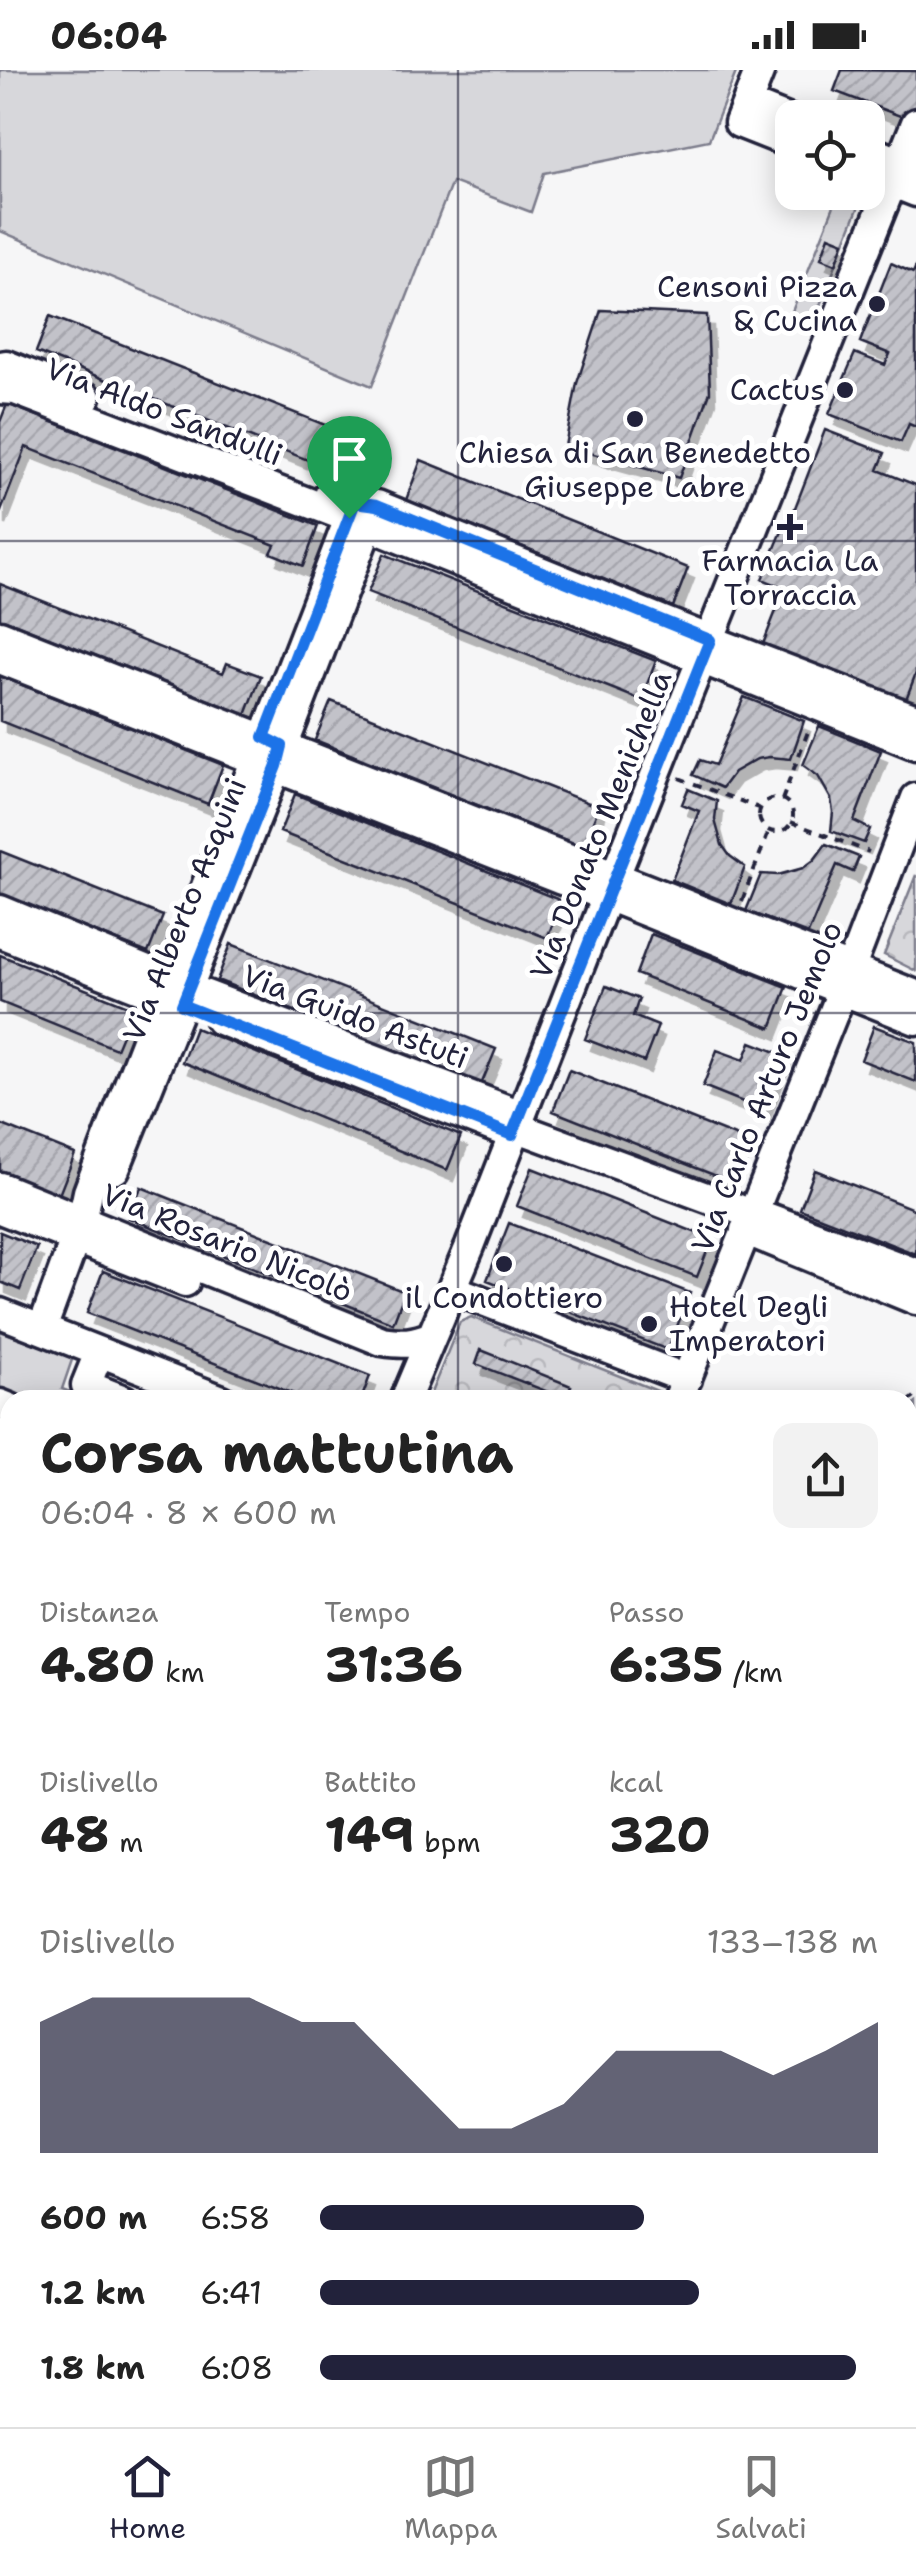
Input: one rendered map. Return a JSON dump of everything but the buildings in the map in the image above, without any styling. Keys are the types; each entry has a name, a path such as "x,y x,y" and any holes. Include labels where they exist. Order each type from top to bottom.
{"street":[{"path":"738,124 760,70"},
{"path":"738,124 775,122"},
{"name":"Via Donato Menichella","path":"410,1389 916,123"},
{"path":"738,124 775,138"},
{"name":"Via Aldo Sandulli","path":"0,366 706,649 916,719"},
{"name":"Via Aldo Sandulli","path":"0,389 15,390 362,513"},
{"name":"Via Alberto Asquini","path":"42,1329 79,1229 88,1192 175,992 362,513"},
{"path":"0,634 270,752 610,886 845,978 916,995"},
{"name":"Via Aldo Sandulli","path":"706,649 819,705 916,745"},
{"path":"0,658 270,752"},
{"name":"Via Carlo Arturo Jemolo","path":"683,1389 745,1217 835,1010 916,798"},
{"path":"610,886 733,923 845,978 916,1020"},
{"name":"Via Guido Astuti","path":"0,910 175,992"},
{"name":"Via Guido Astuti","path":"0,934 175,992 745,1217"},
{"name":"Via Rosario Nicolò","path":"0,1187 79,1229 377,1356 410,1389"},
{"name":"Via Rosario Nicolò","path":"0,1209 79,1229 382,1341 414,1344 432,1336"},
{"path":"745,1217 916,1273"},
{"path":"745,1217 916,1300"},
{"path":"452,1289 683,1389"},
{"path":"0,1313 196,1390"},
{"path":"98,1352 86,1385 99,1390"}],"path":[{"path":"782,800 819,705"},
{"path":"674,776 760,808"},
{"path":"769,799 782,800 792,809 792,822 782,831 769,831 760,822 760,808 769,799"},
{"path":"792,822 878,856"},
{"path":"733,923 769,831"}],"green space":[{"path":"0,70 737,70 709,140 544,173 531,212 452,182 372,386 0,231"},
{"path":"832,210 857,210 813,323 791,314"},
{"path":"916,875 916,971 884,955"},
{"path":"471,1317 655,1390 432,1390 460,1322"},
{"path":"0,1331 73,1357 65,1390 0,1390"}],"place":[{"name":"Censoni Pizza & Cucina","path":"877,304"},
{"name":"Cactus","path":"845,390"},
{"name":"Chiesa di San Benedetto Giuseppe Labre","path":"635,419"},
{"name":"Farmacia La Torraccia","path":"790,527"},
{"name":"il Condottiero","path":"504,1264"},
{"name":"Hotel Degli Imperatori","path":"649,1324"}],"route":[{"path":"355,502 377,505 710,640 512,1135 182,1005 277,766 282,746 264,737 349,518 355,502"}]}
